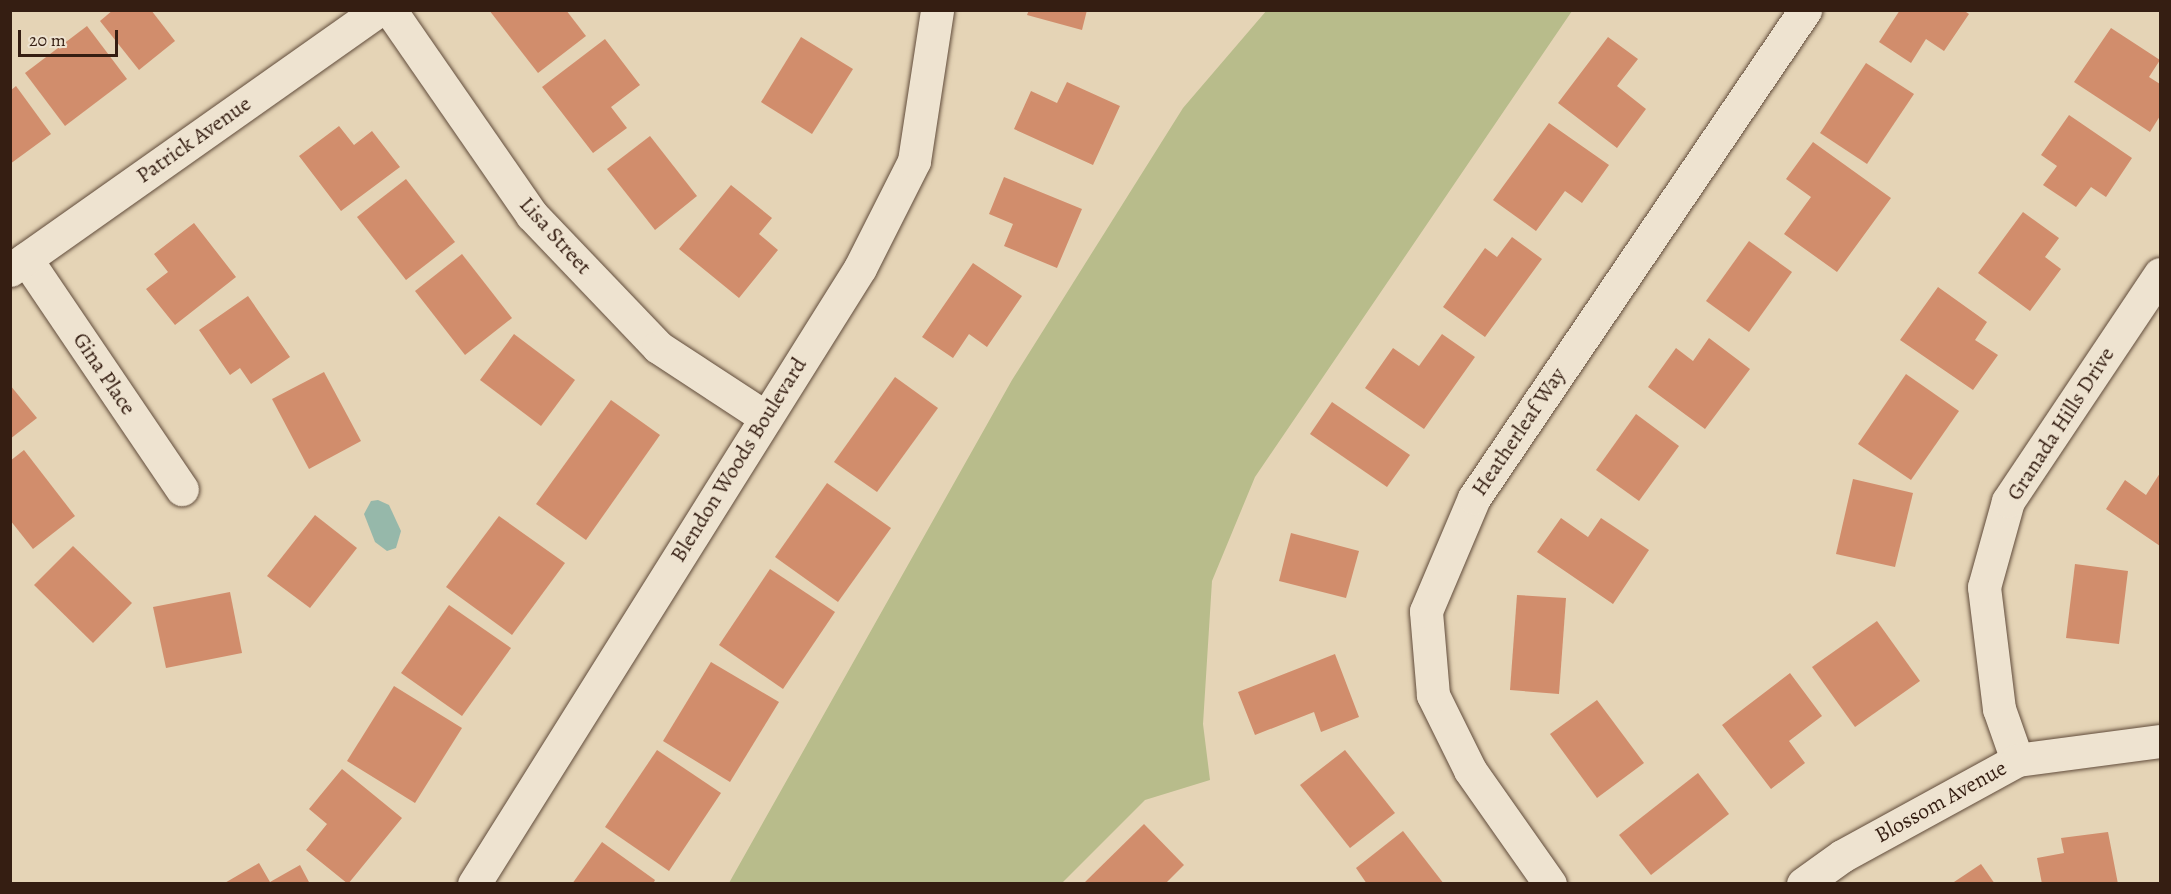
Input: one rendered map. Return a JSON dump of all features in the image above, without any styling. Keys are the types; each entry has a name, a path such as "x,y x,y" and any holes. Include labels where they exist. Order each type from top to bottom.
{"street":[{"name":"Patrick Avenue","path":"18,264 378,10"},
{"name":"Lisa Street","path":"390,10 532,215 658,347 765,417"},
{"name":"Blendon Woods Boulevard","path":"474,884 860,268 914,161 937,10"},
{"name":"Heatherleaf Way","path":"1550,884 1470,770 1433,695 1426,611 1474,498 1805,10"},
{"name":"Gina Place","path":"18,264 182,489"},
{"name":"Granada Hills Drive","path":"2017,760 1998,709 1984,587 2008,501 2160,274"},
{"name":"Blossom Avenue","path":"1803,884 1842,856 2017,760 2160,741"}],"green space":[{"path":"1267,10 1572,11 1255,477 1212,581 1203,724 1210,780 1145,800 1062,883 729,883 1012,380 1183,108"}],"shaded area":[{"path":"378,500 389,505 401,531 396,548 387,551 375,542 364,514 371,501"}],"building":[{"path":"113,10 151,10 175,41 139,70 100,21"},
{"path":"489,10 566,10 586,36 538,73"},
{"path":"1029,10 1087,10 1082,30 1027,15"},
{"path":"1900,10 1963,10 1969,14 1944,51 1926,39 1911,63 1879,42"},
{"path":"87,26 127,79 65,126 25,73"},
{"path":"2111,28 2160,60 2149,77 2160,84 2160,116 2150,132 2074,82"},
{"path":"801,37 853,69 812,134 761,102"},
{"path":"1608,37 1638,59 1617,86 1646,109 1617,148 1558,103"},
{"path":"605,39 640,85 611,107 627,128 593,153 542,87"},
{"path":"1866,63 1914,94 1867,164 1820,133"},
{"path":"1067,82 1120,106 1093,165 1014,129 1031,91 1057,103"},
{"path":"16,86 51,134 10,164 10,91"},
{"path":"2069,115 2132,158 2106,197 2091,187 2076,207 2043,185 2057,166 2041,155"},
{"path":"1549,123 1609,165 1582,203 1565,191 1536,231 1493,200"},
{"path":"339,126 354,145 372,131 400,167 341,211 299,156"},
{"path":"650,136 697,196 655,230 607,169"},
{"path":"1813,142 1891,198 1837,272 1784,234 1811,197 1786,179"},
{"path":"1004,177 1082,209 1057,268 1004,246 1013,224 989,214"},
{"path":"406,179 455,242 406,280 357,217"},
{"path":"731,185 772,218 759,234 778,250 739,298 679,249"},
{"path":"2023,212 2059,238 2045,257 2061,269 2030,311 1978,273"},
{"path":"194,223 236,277 175,325 146,289 168,272 154,254"},
{"path":"1512,237 1542,259 1485,337 1443,307 1485,248 1497,257"},
{"path":"1749,241 1792,272 1749,332 1706,301"},
{"path":"462,254 512,318 465,355 415,291"},
{"path":"973,263 1022,296 987,347 969,334 953,358 922,337"},
{"path":"1938,287 1987,322 1975,340 1998,355 1973,390 1900,340"},
{"path":"248,296 290,357 251,384 240,368 230,375 199,330"},
{"path":"514,334 575,380 541,426 480,380"},
{"path":"1442,334 1475,357 1424,429 1365,388 1393,348 1419,366"},
{"path":"1709,338 1750,369 1705,429 1648,387 1676,348 1693,361"},
{"path":"324,372 361,441 309,469 272,399"},
{"path":"1906,374 1959,411 1911,480 1858,444"},
{"path":"895,377 938,408 877,492 834,462"},
{"path":"10,385 37,418 10,439"},
{"path":"611,400 660,435 586,540 536,504"},
{"path":"1332,402 1410,455 1387,487 1310,434"},
{"path":"1636,414 1679,446 1639,501 1596,470"},
{"path":"24,450 75,516 33,549 10,520 10,461"},
{"path":"2160,473 2160,546 2106,509 2125,480 2146,495"},
{"path":"1853,479 1913,493 1895,567 1836,554"},
{"path":"827,483 891,528 838,602 775,557"},
{"path":"315,515 357,548 310,608 267,576"},
{"path":"499,516 565,563 512,635 446,587"},
{"path":"1561,518 1588,537 1601,518 1649,550 1613,604 1537,552"},
{"path":"1291,533 1359,551 1346,598 1279,581"},
{"path":"73,546 132,603 93,643 34,585"},
{"path":"2075,564 2128,571 2119,644 2066,638"},
{"path":"770,569 835,612 783,689 719,645"},
{"path":"230,592 242,653 166,668 153,607"},
{"path":"1517,595 1566,598 1559,694 1510,690"},
{"path":"449,605 511,648 462,716 401,673"},
{"path":"1877,621 1920,681 1855,727 1812,667"},
{"path":"1335,654 1359,717 1321,732 1314,712 1255,735 1238,692"},
{"path":"711,662 779,702 730,782 663,741"},
{"path":"1790,673 1822,716 1789,741 1805,763 1771,789 1722,725"},
{"path":"394,686 462,728 415,803 347,761"},
{"path":"1597,700 1644,763 1597,798 1550,734"},
{"path":"657,750 721,793 669,871 605,827"},
{"path":"1345,750 1395,813 1350,848 1300,785"},
{"path":"342,769 402,818 348,884 306,850 327,824 309,809"},
{"path":"1698,773 1729,814 1651,875 1619,835"},
{"path":"1144,824 1184,865 1165,884 1083,884"},
{"path":"1403,831 1444,884 1367,884 1356,868"},
{"path":"2108,832 2118,884 2042,884 2037,858 2064,853 2061,838"},
{"path":"602,842 655,880 653,884 572,884"},
{"path":"259,863 270,882 300,865 310,884 223,884"},
{"path":"1981,864 1995,884 1951,884"}]}
